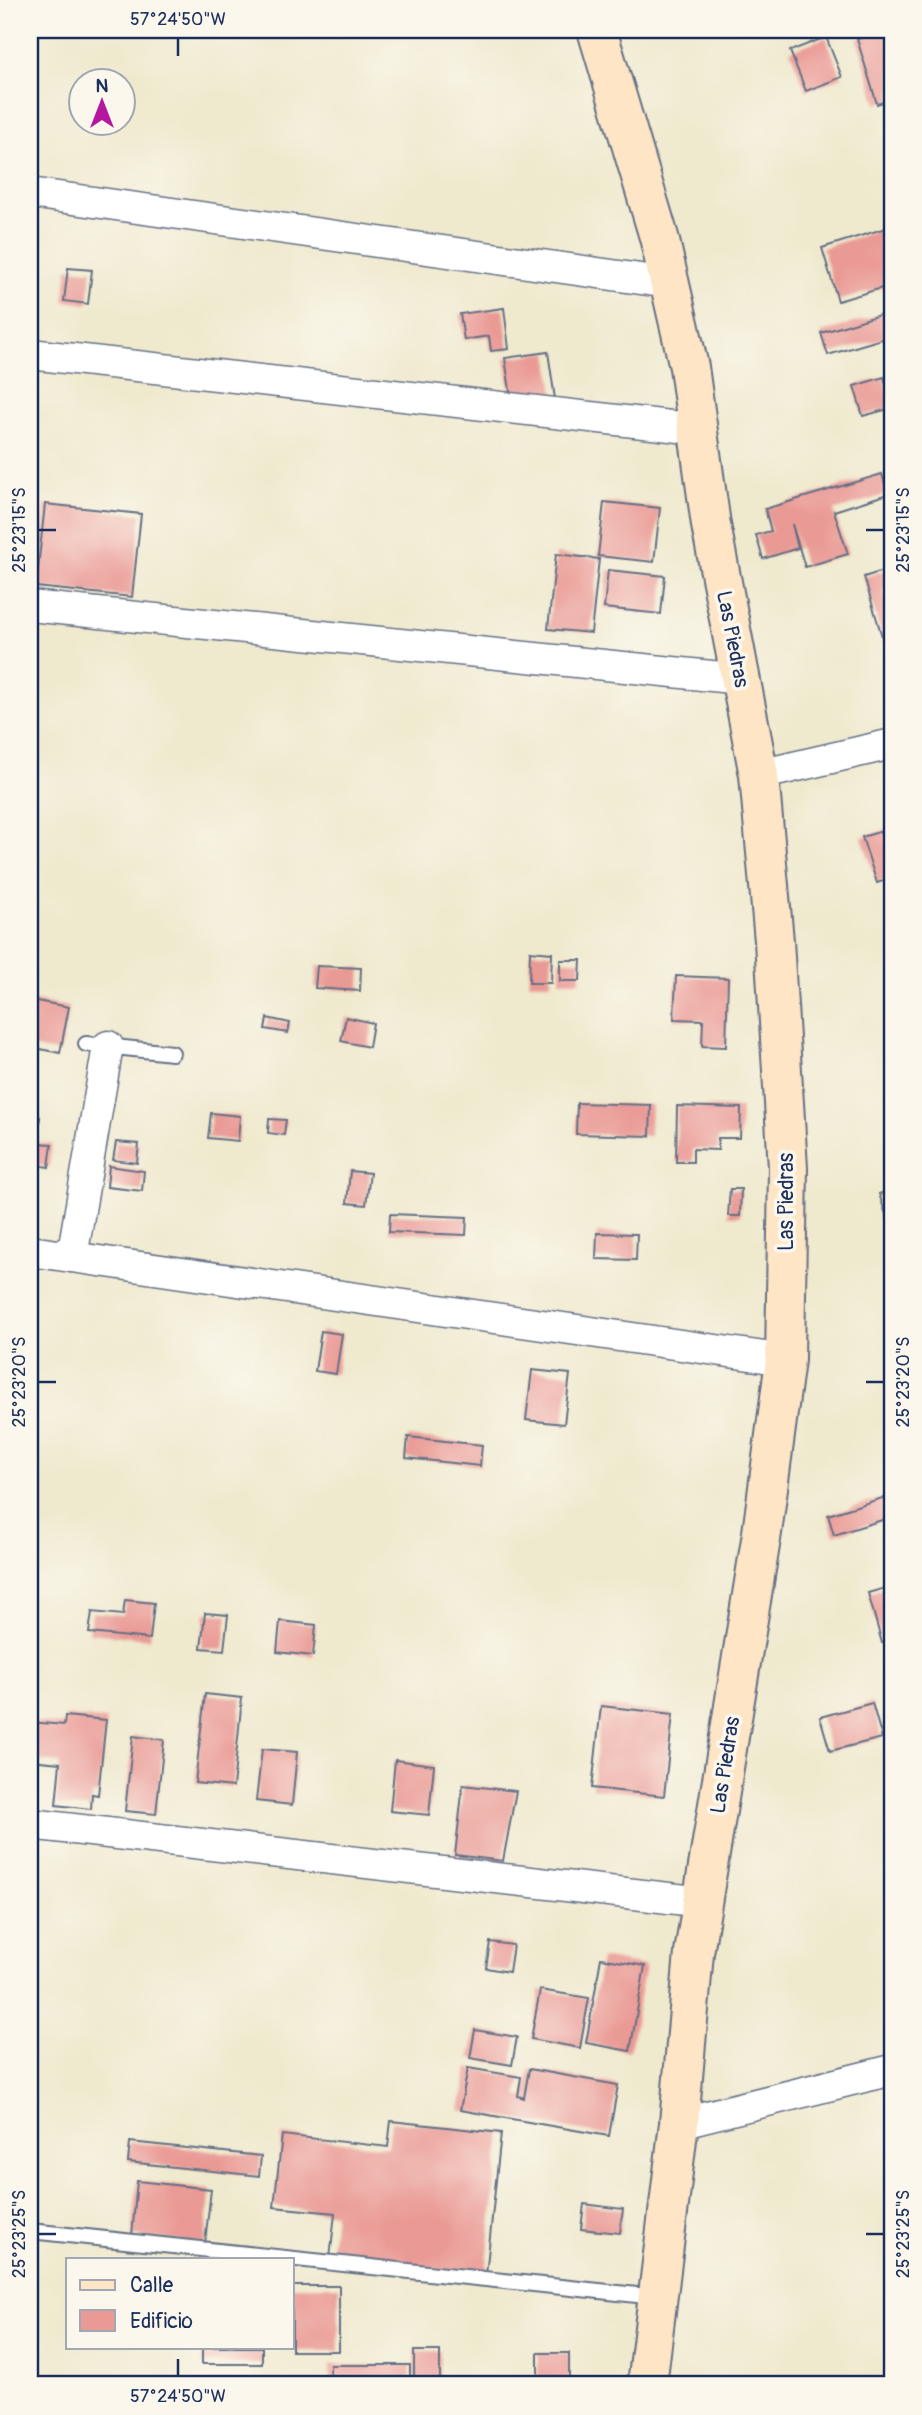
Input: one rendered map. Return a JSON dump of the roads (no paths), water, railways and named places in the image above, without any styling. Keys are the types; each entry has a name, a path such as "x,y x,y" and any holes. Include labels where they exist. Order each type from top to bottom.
{"street":[{"name":"Las Piedras","path":"597,30 659,237 689,367 711,525 759,775 774,942 788,1168 785,1360 762,1533 694,1953 679,2123 647,2385"},
{"path":"30,193 669,283"},
{"path":"30,354 697,429"},
{"path":"30,606 741,679"},
{"path":"759,775 892,744"},
{"path":"72,1257 97,1045"},
{"path":"30,1251 785,1360"},
{"path":"30,1824 703,1902"},
{"path":"679,2123 892,2070"}],"lane":[{"path":"97,1045 172,1053"},
{"path":"30,2231 286,2258"},
{"path":"294,2259 657,2297"}]}
